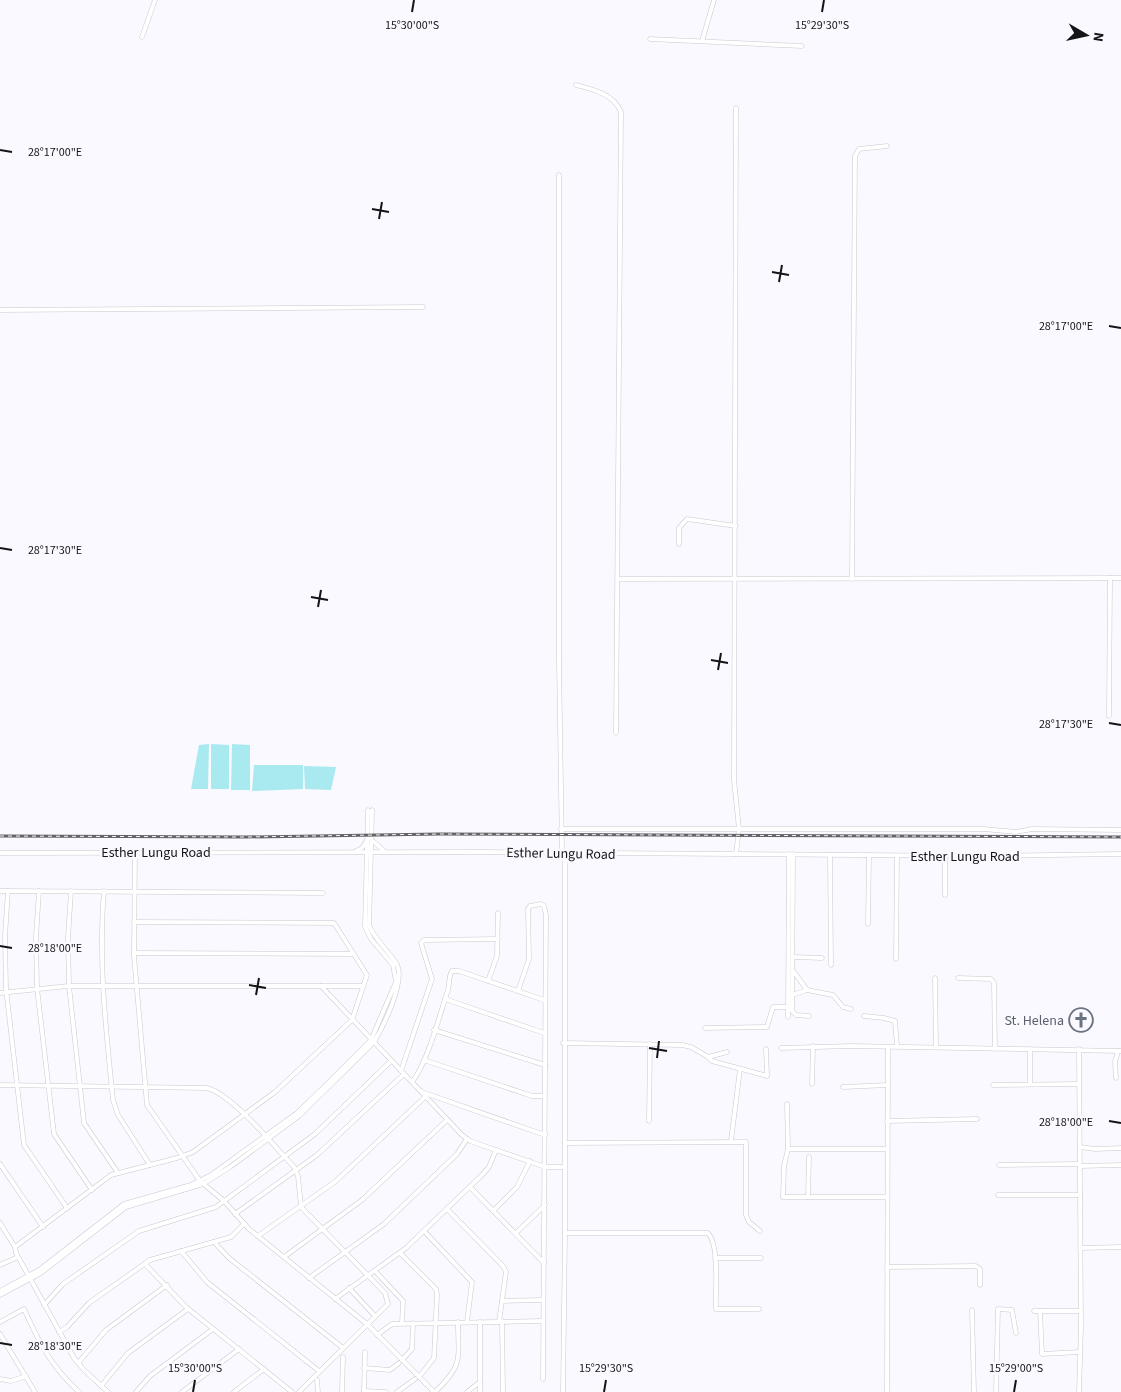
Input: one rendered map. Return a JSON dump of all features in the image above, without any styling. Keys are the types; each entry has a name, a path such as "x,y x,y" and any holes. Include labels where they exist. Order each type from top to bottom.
{"street":[{"path":"142,37 155,0"},
{"path":"702,41 714,0"},
{"path":"650,39 802,46"},
{"path":"576,85 605,94 616,104 621,112 619,579 616,733"},
{"path":"736,108 734,780 739,829 736,854"},
{"path":"852,579 855,156 859,149 887,146"},
{"path":"560,175 560,830 563,853 565,1143 563,1392"},
{"path":"0,310 423,307"},
{"path":"679,544 679,528 687,519 736,526"},
{"path":"619,579 852,579 960,576 1121,578"},
{"path":"1109,716 1110,578"},
{"path":"0,1295 30,1278 126,1207 201,1183 299,1116 373,1041 381,1030 400,982 400,970 374,938 368,926 370,810"},
{"path":"560,830 988,829 1016,832 1032,829 1121,830"},
{"path":"370,838 377,847 386,852"},
{"path":"354,852 362,848 370,838"},
{"name":"Esther Lungu Road","path":"0,852 386,852 897,856 1121,854"},
{"path":"134,852 135,986 147,1105 201,1183 224,1201 244,1224 258,1236 367,1324 400,1362 435,1392 453,1374 458,1366 458,1322"},
{"path":"791,854 794,957 793,1014 809,1016"},
{"path":"788,1017 791,854"},
{"path":"830,855 831,965"},
{"path":"868,924 869,855"},
{"path":"896,959 897,856"},
{"path":"945,856 945,895"},
{"path":"0,891 324,893"},
{"path":"8,891 4,936 6,992 24,1145 67,1208"},
{"path":"39,891 36,937 37,989 54,1134 92,1190"},
{"path":"71,891 68,938 69,986 84,1122 118,1173"},
{"path":"104,891 100,942 101,986 112,1087 116,1110 150,1165"},
{"path":"518,991 529,959 528,909 530,906 541,904 544,906 546,915 543,1379"},
{"path":"488,981 496,962 498,913"},
{"path":"15,1247 118,1173 193,1152 275,1092 352,1020 364,986 366,972 342,939 338,927 334,923 134,922"},
{"path":"235,1214 324,1149 402,1073 432,979 422,943 424,940 498,939"},
{"path":"134,953 353,954"},
{"path":"794,957 822,958"},
{"path":"412,1082 424,1060 445,999 449,985 449,976 455,970 544,1000"},
{"path":"794,972 807,990"},
{"path":"934,978 936,1047"},
{"path":"958,978 991,979 994,983 995,1049"},
{"path":"0,993 69,986 364,986"},
{"path":"320,986 447,1120 468,1139 545,1167 564,1167"},
{"path":"792,995 807,990 833,995 843,1007 851,1009"},
{"path":"445,999 544,1034"},
{"path":"705,1028 765,1028 769,1026 773,1007 789,1007"},
{"path":"864,1016 895,1021 897,1046"},
{"path":"434,1030 544,1065"},
{"path":"563,1044 650,1044 691,1047 708,1056 712,1061 767,1076 766,1049"},
{"path":"649,1121 650,1044"},
{"path":"812,1084 813,1046"},
{"path":"781,1048 897,1046 1119,1051 1115,1062 1116,1078"},
{"path":"887,1392 888,1047"},
{"path":"1030,1049 1030,1084"},
{"path":"1079,1049 1079,1392"},
{"path":"708,1056 727,1052"},
{"path":"424,1060 532,1096 544,1096"},
{"path":"44,1305 63,1284 139,1230 206,1211 224,1201 316,1134 391,1061"},
{"path":"731,1141 740,1069"},
{"path":"993,1085 1079,1084"},
{"path":"0,1085 212,1089 217,1091 244,1115 285,1157 296,1171 300,1205 388,1299 388,1304 299,1392"},
{"path":"843,1088 888,1085"},
{"path":"420,1091 544,1135"},
{"path":"258,1236 336,1181 425,1097"},
{"path":"787,1104 788,1148 785,1157 782,1194 786,1197 887,1197"},
{"path":"887,1121 977,1119"},
{"path":"284,1257 362,1200 447,1120"},
{"path":"309,1278 384,1224 458,1154 468,1139"},
{"path":"565,1143 746,1142 746,1215 749,1222 760,1231"},
{"path":"1080,1146 1095,1149 1121,1148"},
{"path":"788,1148 887,1149"},
{"path":"335,1299 400,1253 424,1231 489,1167 496,1150"},
{"path":"808,1197 810,1157"},
{"path":"493,1211 517,1186 530,1161"},
{"path":"0,1164 43,1227"},
{"path":"999,1165 1121,1165"},
{"path":"470,1187 544,1263"},
{"path":"998,1195 1080,1195"},
{"path":"516,1233 545,1205"},
{"path":"447,1209 503,1266 506,1276 501,1322 502,1392"},
{"path":"0,1223 15,1247 18,1257 59,1332 78,1363 108,1392"},
{"path":"59,1332 67,1327 89,1303 146,1264 157,1258 237,1234 244,1224"},
{"path":"424,1231 472,1282 467,1322"},
{"path":"565,1233 708,1232 712,1238 715,1258 716,1309 759,1309"},
{"path":"214,1242 229,1258 343,1348"},
{"path":"1080,1248 1121,1247"},
{"path":"181,1251 207,1282 319,1371"},
{"path":"397,1392 417,1378 434,1358 437,1292 400,1253"},
{"path":"0,1265 18,1257"},
{"path":"715,1258 761,1258"},
{"path":"146,1264 188,1309 292,1392"},
{"path":"887,1267 976,1266 980,1268 980,1285"},
{"path":"375,1271 403,1301 402,1323"},
{"path":"0,1291 30,1278"},
{"path":"78,1363 106,1330 166,1286"},
{"path":"349,1288 375,1316"},
{"path":"502,1301 543,1300"},
{"path":"0,1322 24,1309 40,1343 59,1373 79,1392"},
{"path":"101,1386 128,1353 188,1309"},
{"path":"996,1392 998,1309 1012,1310 1016,1333"},
{"path":"972,1310 974,1392"},
{"path":"1034,1311 1080,1311"},
{"path":"1040,1311 1042,1354 1080,1352"},
{"path":"377,1335 392,1324 402,1323 542,1321"},
{"path":"480,1322 480,1392"},
{"path":"364,1368 390,1370 400,1362 412,1349 413,1323"},
{"path":"136,1392 150,1376 213,1329"},
{"path":"0,1334 35,1392"},
{"path":"182,1392 239,1350"},
{"path":"365,1352 364,1392 386,1392"},
{"path":"342,1392 343,1357"},
{"path":"234,1392 264,1370"},
{"path":"0,1379 11,1381 26,1376"},
{"path":"317,1380 318,1392"},
{"path":"467,1392 480,1382"}],"water":[{"path":"209,744 208,789 191,789 199,745"},
{"path":"211,744 229,745 229,789 211,789"},
{"path":"232,744 250,745 250,790 231,790"},
{"path":"254,765 303,765 303,789 252,791"},
{"path":"304,766 336,767 331,790 305,789"}],"railway":[{"path":"0,836 246,837 439,834 1121,837"}],"place":[{"name":"St. Helena","path":"1081,1020"}]}
